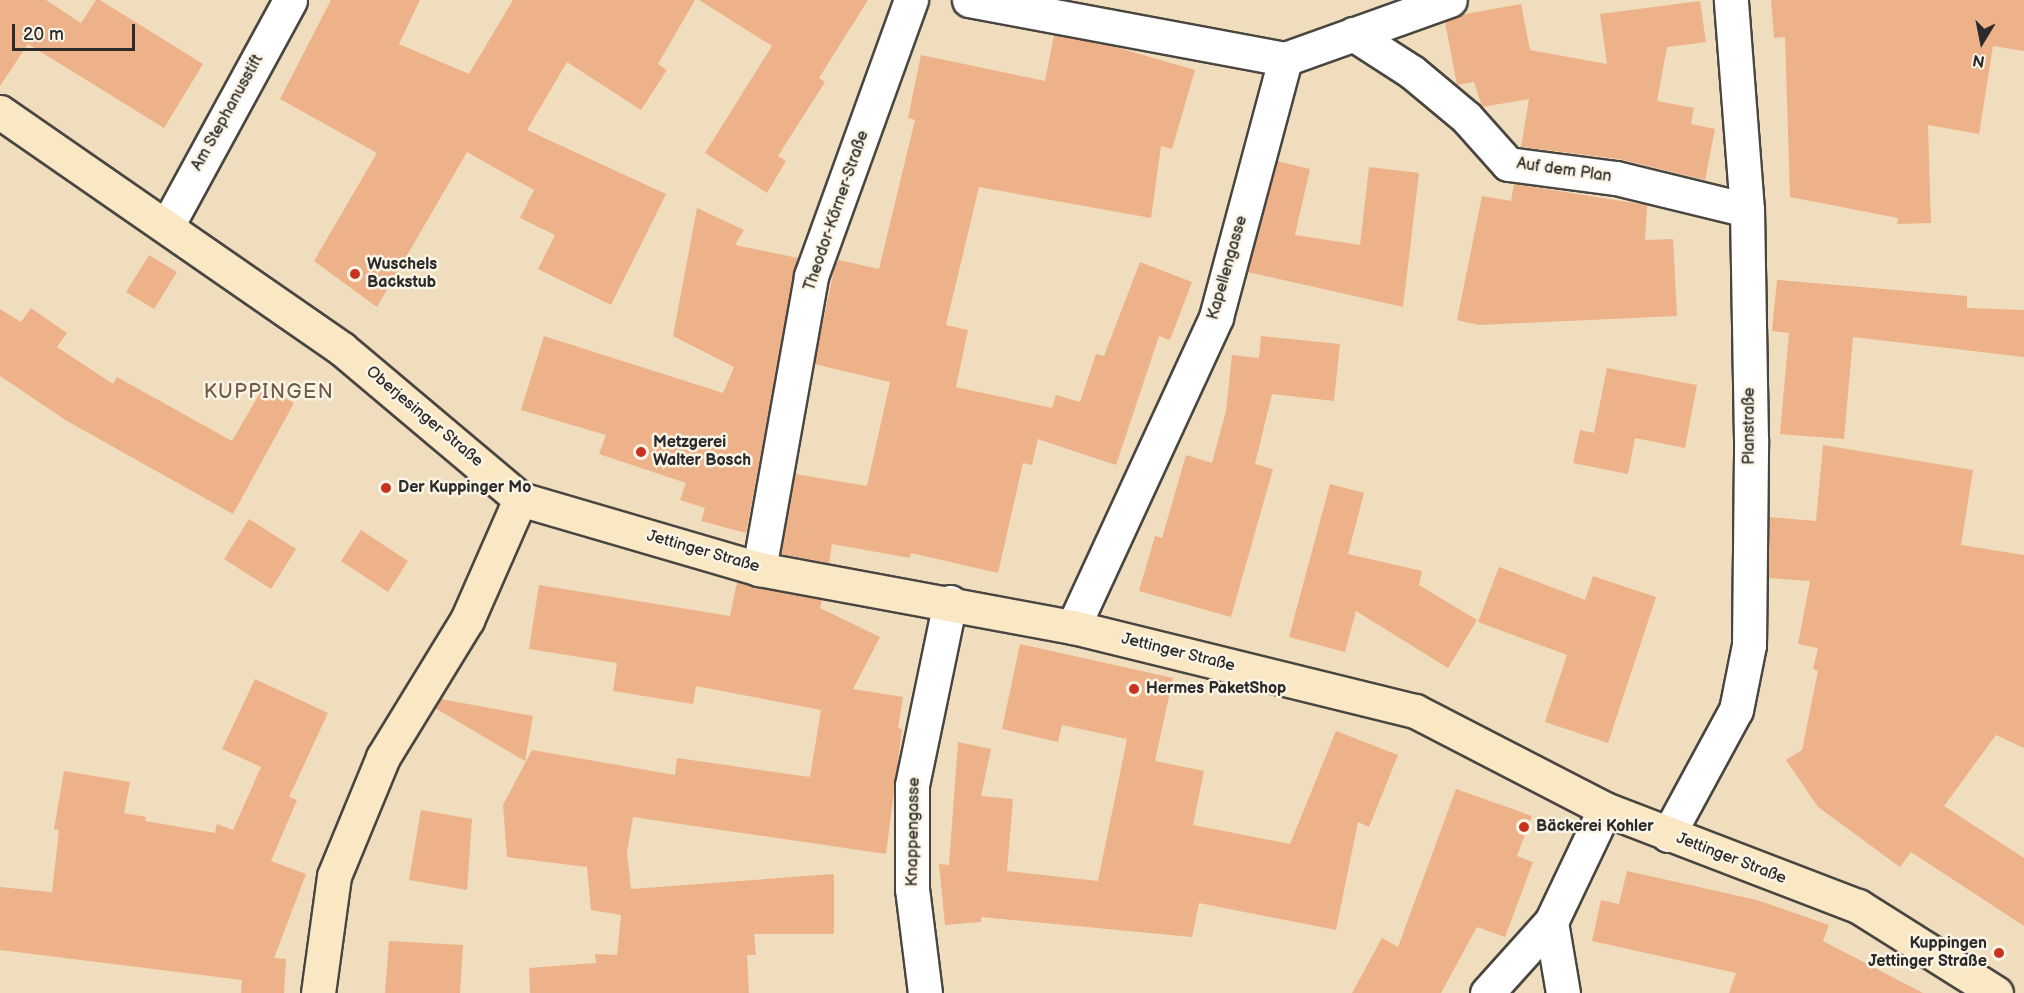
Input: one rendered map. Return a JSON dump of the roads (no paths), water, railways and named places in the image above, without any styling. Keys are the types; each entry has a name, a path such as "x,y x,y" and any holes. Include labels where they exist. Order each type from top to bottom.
{"main road":[{"name":"Oberjesinger Straße","path":"0,112 342,349 520,499"},
{"name":"Jettinger Straße","path":"520,499 759,569 950,602 1073,627 1415,711 1605,809 1858,906 1996,993"},
{"path":"318,993 334,876 383,757 467,620 520,499"}],"street":[{"name":"Am Stephanusstift","path":"167,226 290,0"},
{"name":"Theodor-Körner-Straße","path":"759,569 811,276 911,0"},
{"path":"969,0 1285,59 1450,0"},
{"name":"Planstraße","path":"1668,835 1736,710 1749,645 1751,439 1747,210 1731,0"},
{"name":"Auf dem Plan","path":"1353,34 1412,72 1466,117 1508,164 1616,178 1747,210"},
{"name":"Kapellengasse","path":"1073,627 1216,316 1285,59"},
{"name":"Knappengasse","path":"926,993 912,889 912,785 950,602"},
{"path":"1487,993 1551,922 1605,809"},
{"path":"1551,922 1563,993"}],"place":[{"name":"Wuschels Backstub","path":"355,274"},
{"name":"Metzgerei Walter Bosch","path":"641,452"},
{"name":"Der Kuppinger Mo","path":"386,488"},
{"name":"Hermes PaketShop","path":"1134,689"},
{"name":"Bäckerei Kohler","path":"1524,827"},
{"name":"Kuppingen Jettinger Straße","path":"1999,953"}],"district":[{"name":"KUPPINGEN","path":"269,392"}]}
